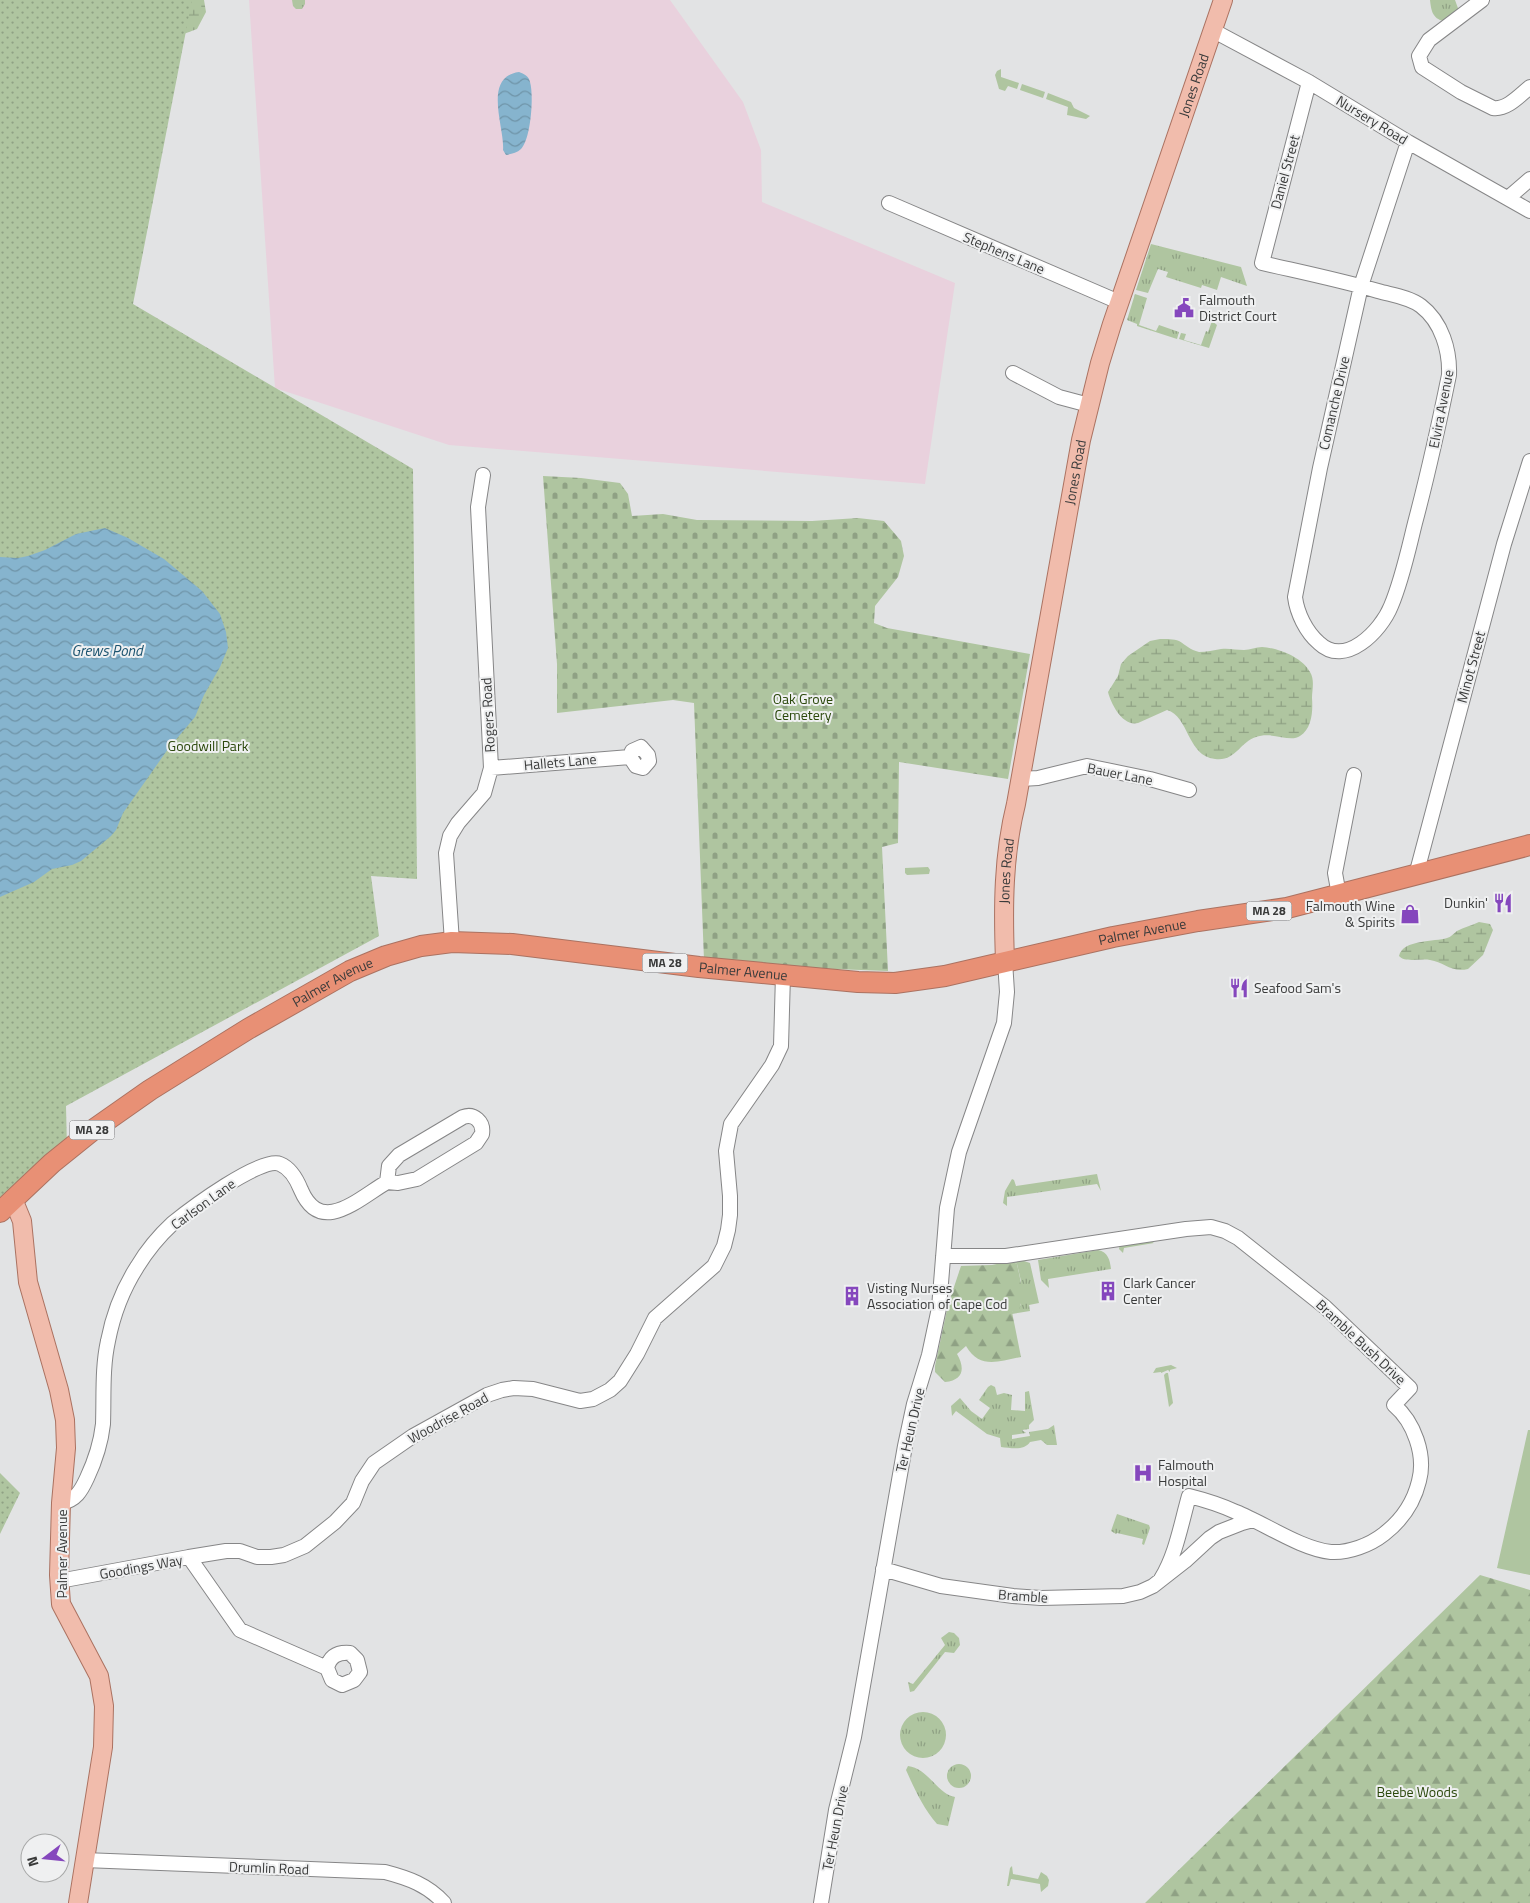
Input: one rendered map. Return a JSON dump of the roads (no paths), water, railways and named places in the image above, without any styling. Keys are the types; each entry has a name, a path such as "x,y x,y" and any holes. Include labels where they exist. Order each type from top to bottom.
{"highway":[{"name":"Palmer Avenue","path":"13,1200 52,1163 93,1130 150,1090 350,971 386,956 421,946 452,942 512,944 615,958 858,982 895,983 945,976 1113,937 1198,921 1270,911 1530,845"}],"main road":[{"name":"Jones Road","path":"1005,961 1004,892 1008,837 1021,779 1060,549 1089,406 1119,302 1223,0"},
{"name":"Palmer Avenue","path":"13,1200 31,1222 30,1236 24,1258 28,1282 65,1420 66,1448 59,1581 61,1604 99,1676 104,1706 103,1747 78,1903"}],"street":[{"path":"1482,0 1429,40 1419,56 1422,67 1461,92 1493,108 1502,107 1530,87"},
{"name":"Nursery Road","path":"1212,30 1309,82 1408,142 1530,212"},
{"name":"Daniel Street","path":"1262,263 1309,82"},
{"name":"Comanche Drive","path":"1337,652 1328,650 1312,637 1296,605 1295,597 1320,468 1361,286 1408,142"},
{"path":"1508,198 1530,179"},
{"name":"Stephens Lane","path":"889,203 1119,302"},
{"name":"Elvira Avenue","path":"1262,263 1406,298 1430,314 1441,333 1449,355 1449,375 1429,470 1406,562 1391,608 1378,627 1358,646 1337,652"},
{"path":"1014,373 1059,397 1089,406"},
{"name":"Minot Street","path":"1416,875 1499,562 1530,460"},
{"name":"Rogers Road","path":"452,942 446,854 450,836 458,823 484,792 490,768 478,507 483,475"},
{"name":"Hallets Lane","path":"490,768 630,757"},
{"name":"Bauer Lane","path":"1021,779 1038,778 1087,766 1150,779 1189,790"},
{"path":"1338,895 1335,873 1354,775"},
{"name":"Ter Heun Drive","path":"821,1903 836,1810 854,1737 910,1424 929,1355 939,1308 947,1208 959,1152 1004,1023 1007,992 1005,961"},
{"name":"Woodrise Road","path":"189,1558 226,1551 240,1551 257,1557 272,1557 284,1555 305,1546 335,1522 353,1503 362,1481 374,1463 413,1436 487,1395 514,1388 533,1388 580,1401 593,1399 610,1390 620,1381 637,1354 655,1318 714,1266 724,1246 730,1215 726,1151 731,1124 772,1065 781,1046 783,975"},
{"name":"Carlson Lane","path":"62,1503 71,1501 77,1496 92,1467 99,1443 102,1425 105,1356 119,1304 137,1266 172,1224 205,1199 237,1179 262,1165 272,1163 280,1164 287,1169 296,1180 306,1200 315,1210 324,1213 346,1208 387,1182 409,1182 428,1173 476,1143 482,1134 481,1124 476,1118 467,1116 398,1155 389,1166 387,1182"},
{"name":"Bramble Bush Drive","path":"943,1256 1006,1256 1162,1232 1211,1227 1226,1231 1238,1238 1325,1307 1410,1388 1394,1405 1408,1420 1416,1437 1420,1462 1420,1478 1408,1509 1396,1524 1375,1541 1357,1548 1331,1552 1305,1544 1237,1512 1189,1496 1168,1568 1161,1579"},
{"name":"Bramble","path":"883,1569 954,1588 1041,1598 1123,1596 1145,1591 1185,1561 1210,1538 1253,1520"},
{"name":"Goodings Way","path":"59,1581 189,1558 240,1630 327,1668"},
{"name":"Drumlin Road","path":"84,1860 385,1872 410,1879 430,1890 444,1903"}],"water":[{"path":"519,72 529,78 530,82 532,106 529,127 521,149 506,155 503,150 498,93 501,83 508,76"},
{"name":"Grews Pond","path":"105,528 128,538 164,559 202,591 220,614 226,632 228,648 195,717 168,749 123,813 116,830 111,836 81,861 52,869 34,882 0,897 0,557 18,558 28,556 45,550 76,534"}],"place":[{"name":"Falmouth District Court","path":"1184,308"},
{"name":"Dunkin'","path":"1503,903"},
{"name":"Falmouth Wine & Spirits","path":"1410,914"},
{"name":"Seafood Sam's","path":"1239,988"},
{"name":"Clark Cancer Center","path":"1108,1291"},
{"name":"Visting Nurses Association of Cape Cod","path":"852,1296"},
{"name":"Falmouth Hospital","path":"1143,1473"}],"park label":[{"name":"Oak Grove Cemetery","path":"803,708"},
{"name":"Goodwill Park","path":"208,746"},
{"name":"Beebe Woods","path":"1417,1792"}]}
